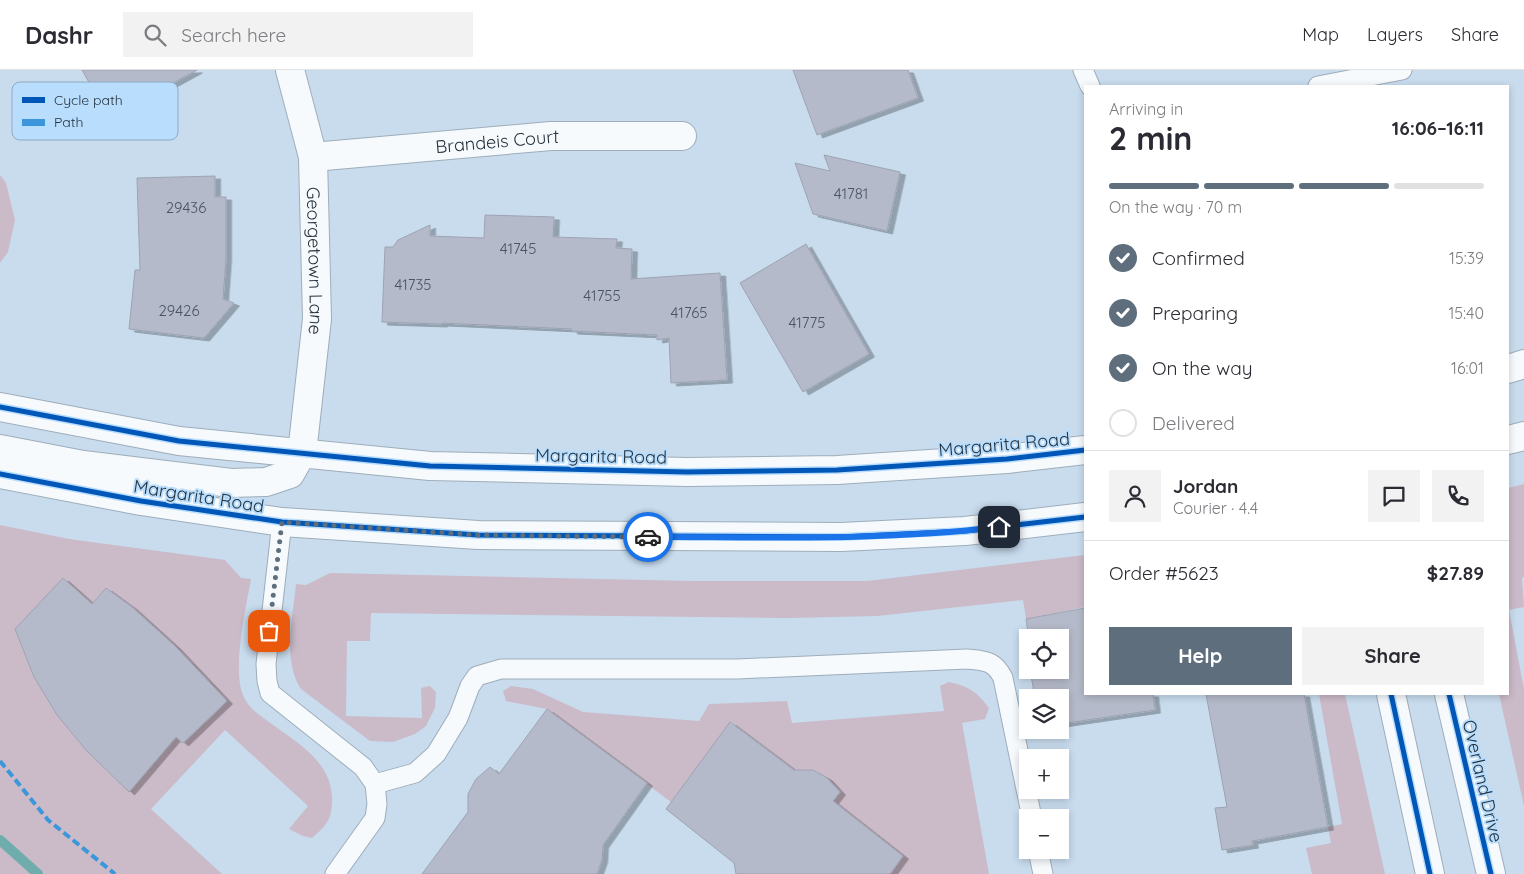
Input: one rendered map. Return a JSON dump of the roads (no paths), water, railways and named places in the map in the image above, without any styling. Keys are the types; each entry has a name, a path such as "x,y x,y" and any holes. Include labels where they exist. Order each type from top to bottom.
{"main road":[{"name":"Georgetown Lane","path":"290,70 313,157 317,319 302,453"},
{"name":"Brandeis Court","path":"313,157 551,136 682,136"},
{"path":"1509,368 1524,364"},
{"name":"Margarita Road","path":"0,407 179,441 430,466 688,472 846,469 1007,459 1084,450"},
{"path":"1509,440 1524,436"},
{"path":"0,450 82,465 231,483 266,482 290,474 302,453"},
{"name":"Margarita Road","path":"0,474 142,501 282,522 478,535 841,537 965,531 1084,517"},
{"path":"1392,695 1430,874"},
{"name":"Overland Drive","path":"1449,695 1491,874"}],"lane":[{"path":"1083,70 1090,85"},
{"path":"1323,85 1402,70"},
{"path":"282,522 266,664 270,693 363,767 375,784 377,804 375,818 335,874"},
{"path":"375,784 415,773 436,754 458,718 470,686 477,676 501,669 737,669 967,659 984,661 997,667 1003,678 1030,809"},
{"path":"1040,859 1043,874"}],"waterway":[{"path":"0,840 38,874"}]}
